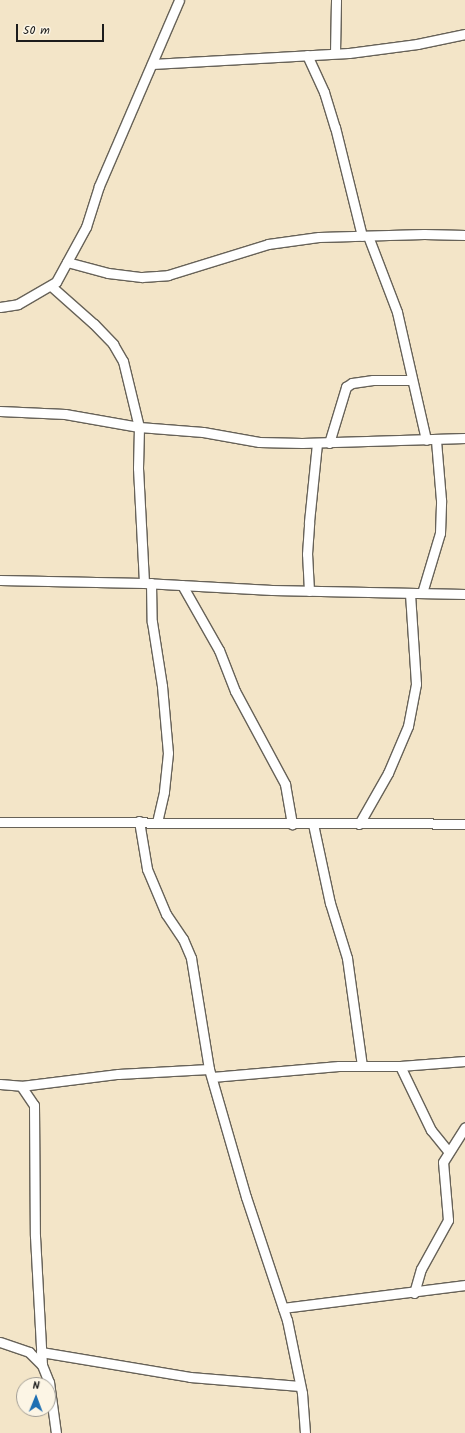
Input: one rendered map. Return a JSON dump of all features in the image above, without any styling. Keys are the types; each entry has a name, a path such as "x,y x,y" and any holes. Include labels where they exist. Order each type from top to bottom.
{"street":[{"path":"0,306 18,304 56,282 86,227 99,186 179,0"},
{"path":"335,53 336,0"},
{"path":"152,64 335,53 417,44 465,34"},
{"path":"307,54 324,92 365,236 397,312 426,440"},
{"path":"67,262 108,273 142,277 168,275 268,244 319,237 424,234 465,235"},
{"path":"50,286 94,324 117,350 123,361 139,427 138,468 148,583 153,630 162,686 168,754 164,792 157,822"},
{"path":"330,443 346,387 352,383 373,380 412,380"},
{"path":"0,411 65,414 139,427 203,432 259,442 330,443 465,438"},
{"path":"422,593 440,534 441,500 436,440"},
{"path":"309,591 308,528 317,443"},
{"path":"0,580 148,583 309,591 465,594"},
{"path":"182,585 219,650 235,691 285,784 292,824"},
{"path":"359,824 388,773 408,726 416,684 410,593"},
{"path":"139,821 147,869 166,914 183,939 191,958 210,1073 246,1197 283,1308 300,1386 305,1433"},
{"path":"0,822 139,821 292,824 465,824"},
{"path":"313,824 330,904 347,958 362,1066"},
{"path":"0,1084 21,1086 118,1074 210,1073 362,1066 400,1066 465,1061"},
{"path":"400,1066 431,1130 448,1151"},
{"path":"21,1086 34,1105 35,1236 41,1352 42,1365 49,1382 56,1433"},
{"path":"414,1293 420,1269 448,1220 443,1162 448,1151 462,1138 465,1127"},
{"path":"283,1308 341,1299 414,1293 465,1285"},
{"path":"0,1342 29,1352 42,1365"},
{"path":"41,1352 190,1377 300,1386"}]}
